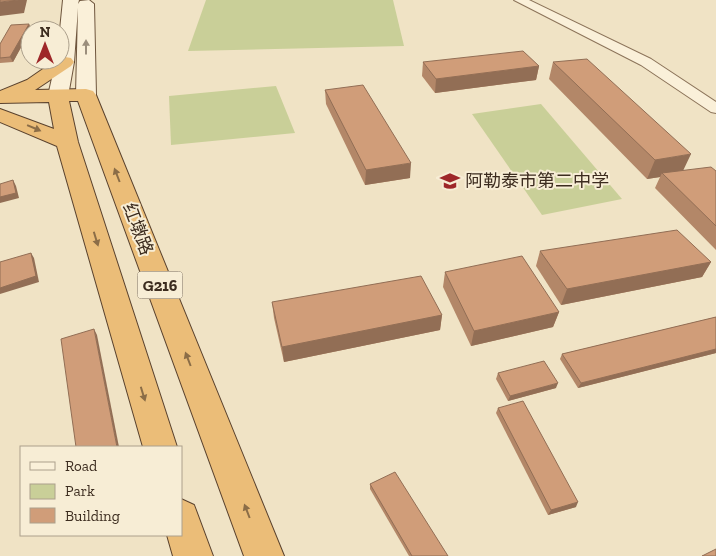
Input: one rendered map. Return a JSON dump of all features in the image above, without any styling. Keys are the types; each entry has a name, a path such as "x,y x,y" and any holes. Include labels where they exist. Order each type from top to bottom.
{"highway":[{"path":"0,96 24,89 40,81 54,70"},
{"path":"0,96 59,101"},
{"path":"0,106 88,100"},
{"name":"红墩路","path":"88,100 264,556"},
{"name":"G216","path":"59,101 67,142 160,446"},
{"path":"0,115 67,142"},
{"path":"182,521 193,556"}],"main road":[{"path":"69,20 71,0"},
{"path":"86,0 88,100"},
{"path":"59,101 64,70"}],"street":[{"path":"520,0 646,62 716,109"}],"green space":[{"path":"206,0 393,0 404,46 188,51"},
{"path":"276,86 295,133 171,145 169,96"},
{"path":"541,104 622,199 542,215 472,114"}],"building":[{"path":"0,0 19,0 0,2"},
{"path":"20,24 20,40 10,57 0,58 0,44 11,25"},
{"path":"523,51 539,66 436,79 423,62"},
{"path":"587,59 691,154 655,160 553,62"},
{"path":"363,85 411,163 366,170 325,90"},
{"path":"711,167 716,171 716,226 662,173"},
{"path":"13,180 16,193 0,197 0,184"},
{"path":"677,230 711,262 567,289 540,251"},
{"path":"31,253 36,276 0,288 0,262"},
{"path":"522,256 559,312 474,331 445,272"},
{"path":"421,276 442,315 282,347 272,302"},
{"path":"716,317 716,349 581,383 562,354"},
{"path":"94,329 117,446 76,446 61,339"},
{"path":"544,361 558,383 510,396 498,373"},
{"path":"523,401 578,502 551,510 498,408"},
{"path":"395,472 448,556 412,556 370,484"},
{"path":"716,549 716,556 702,556"}],"place":[{"name":"阿勒泰市第二中学","path":"450,181"}]}
